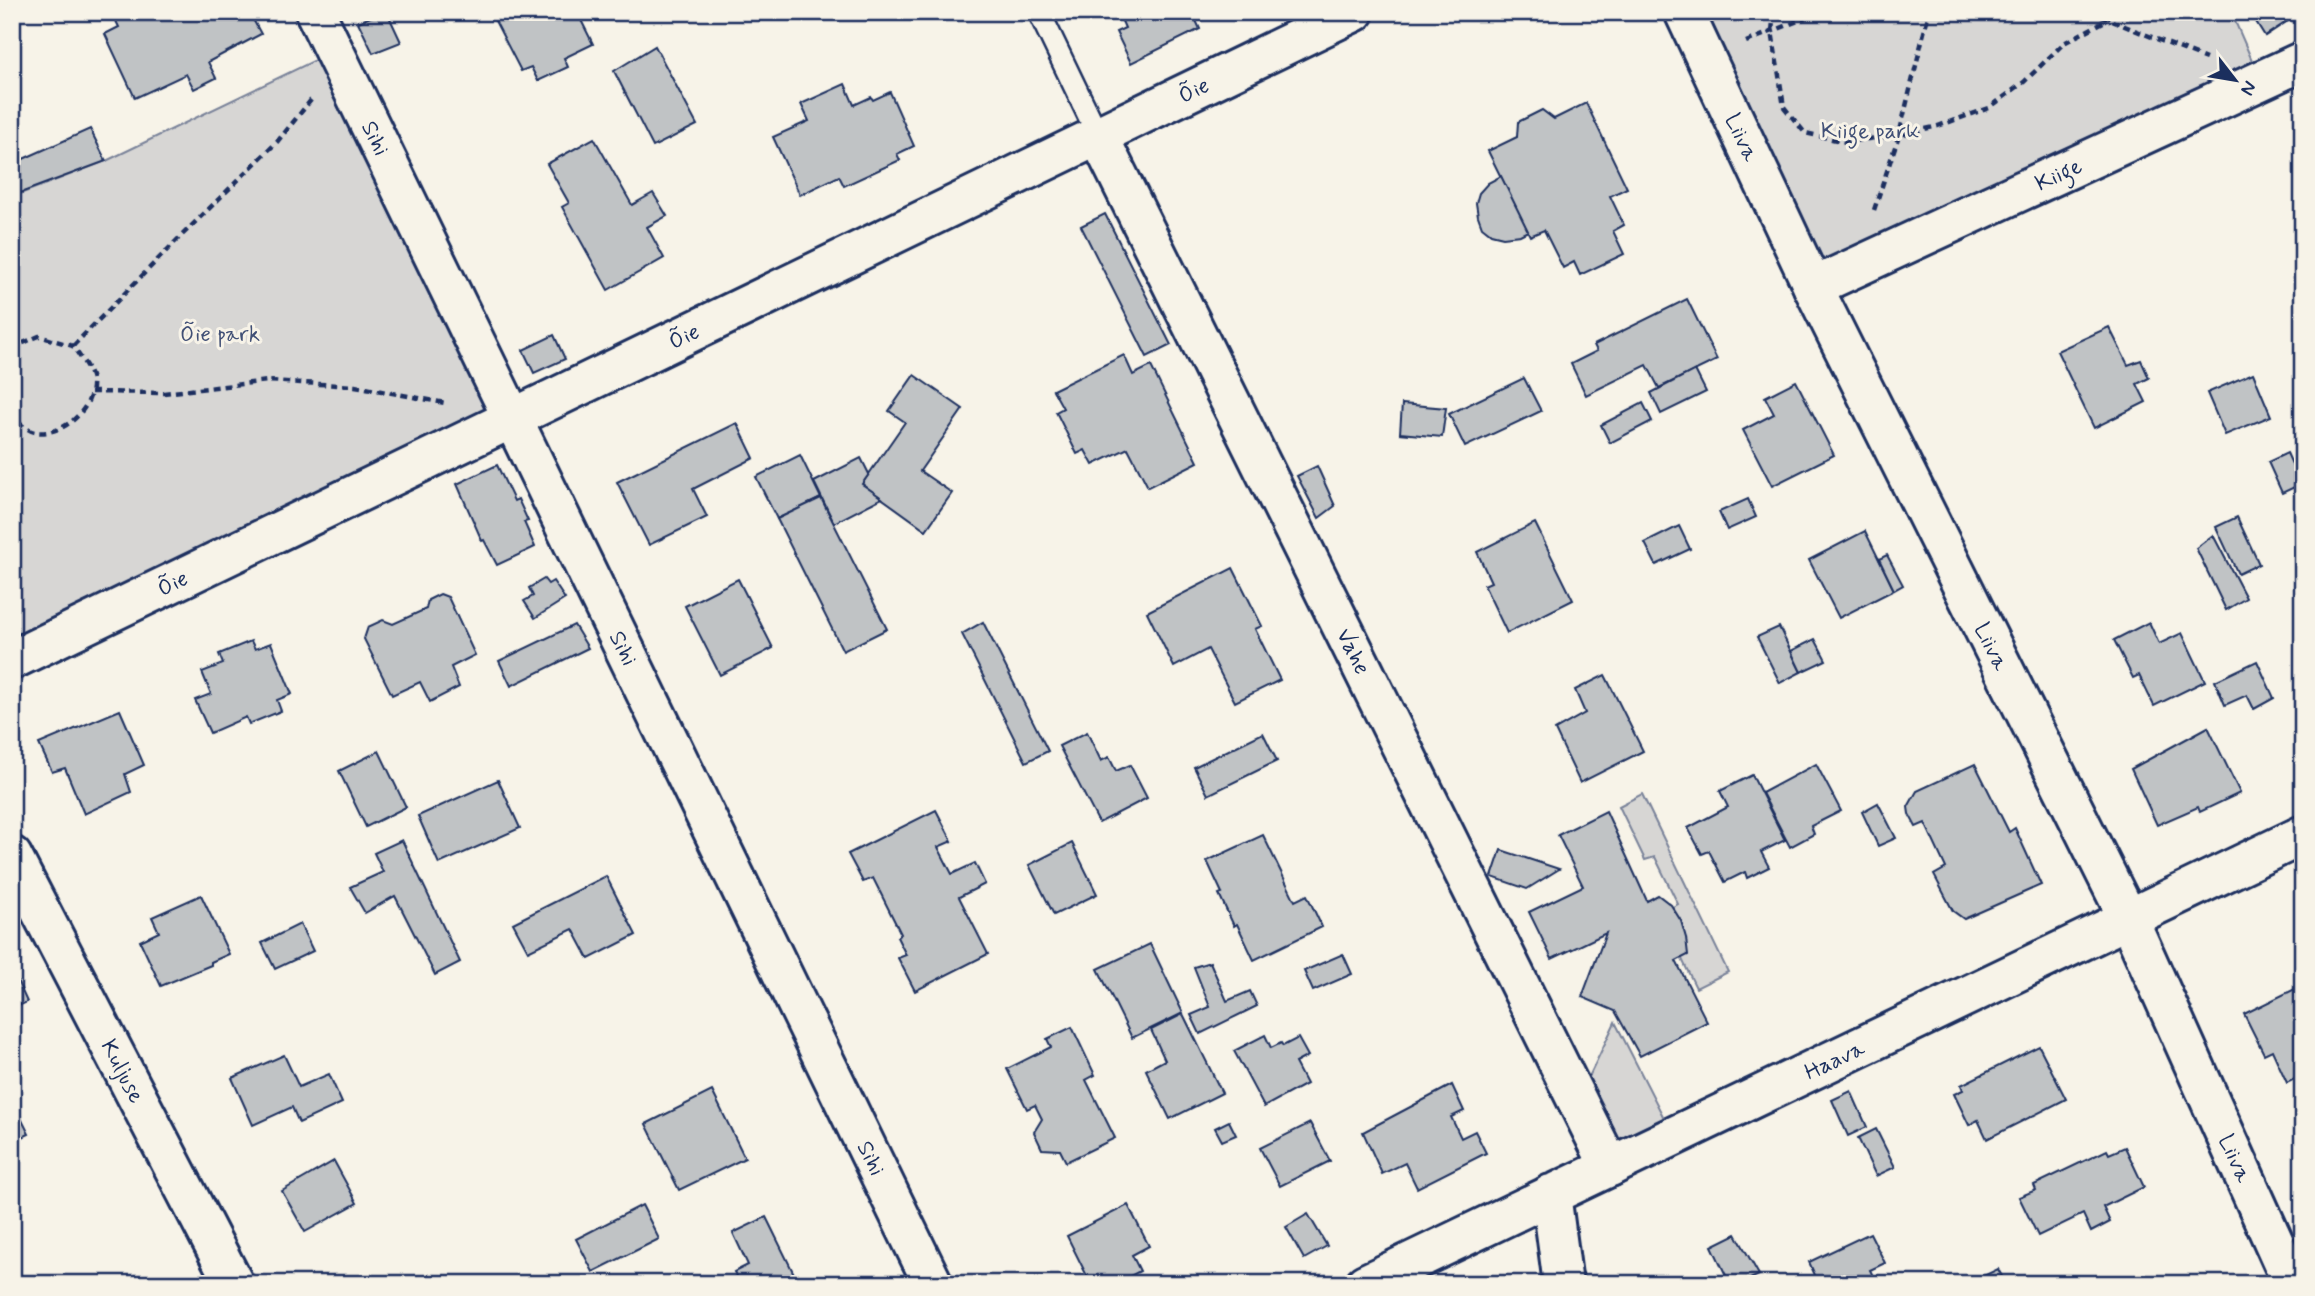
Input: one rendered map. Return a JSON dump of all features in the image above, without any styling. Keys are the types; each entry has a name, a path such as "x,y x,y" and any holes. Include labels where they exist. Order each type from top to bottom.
{"street":[{"name":"Sihi","path":"315,12 502,426 933,1284"},
{"name":"Õie","path":"12,660 502,426 568,391 1354,12"},
{"name":"Liiva","path":"1684,12 1813,287 2129,920 2288,1274 2288,1284"},
{"name":"Kiige","path":"1813,287 2303,61"},
{"name":"Vahe","path":"1098,135 1610,1167"},
{"name":"Haava","path":"1365,1284 2303,835"},
{"name":"Kuljuse","path":"12,856 234,1284"},
{"path":"1551,1194 1563,1284"}],"lane":[{"path":"1039,12 1098,135"}],"path":[{"path":"1774,12 1772,31 1784,107 1805,133 1846,142 1899,135 1938,126 1989,108 2024,82 2064,43 2107,20 2110,12"},
{"path":"1706,59 1819,12"},
{"path":"1856,266 1899,135 1929,12"},
{"path":"2090,12 2262,81"},
{"path":"73,346 277,142 340,64"},
{"path":"12,348 39,337 73,346 92,377 92,393 87,406 61,430 34,432 13,420"},
{"path":"92,393 164,393 268,381 355,386 444,402 502,426"}],"green space":[{"name":"Kiige park","path":"1684,12 2231,12 2261,81 1813,287"},
{"name":"Õie park","path":"334,51 512,421 12,660 12,197 106,161"},
{"path":"1642,794 1728,972 1696,988 1660,914 1678,904 1655,857 1645,860 1619,806"},
{"path":"1615,1022 1664,1118 1618,1141 1588,1079"}],"building":[{"path":"115,12 249,12 261,34 208,62 216,78 194,89 186,74 135,98 105,34 119,27 114,17"},
{"path":"387,12 401,42 373,53 358,22"},
{"path":"577,12 593,44 564,58 568,67 538,81 531,67 521,71 491,13"},
{"path":"1118,12 1192,12 1200,29 1131,63 1116,32 1125,28"},
{"path":"2250,12 2300,12 2300,13 2265,36"},
{"path":"655,46 697,125 653,147 614,71"},
{"path":"845,84 854,105 890,92 914,146 897,154 900,160 844,186 839,176 800,195 773,137 809,121 801,104"},
{"path":"1586,103 1627,188 1610,196 1624,225 1613,231 1624,254 1580,275 1574,262 1563,268 1544,230 1530,236 1488,151 1517,137 1518,122 1542,110 1554,119"},
{"path":"90,129 106,161 15,195 12,190 12,164"},
{"path":"594,138 632,205 653,193 667,216 647,227 664,258 608,290 562,207 569,203 547,164"},
{"path":"1501,176 1528,231 1520,235 1503,237 1491,234 1482,227 1478,216 1476,203 1479,193 1488,183"},
{"path":"1105,214 1171,345 1147,357 1081,226"},
{"path":"1687,299 1717,360 1659,388 1647,365 1586,395 1571,364 1597,351 1594,345"},
{"path":"2109,327 2128,365 2141,360 2149,378 2137,384 2146,402 2094,428 2057,351"},
{"path":"554,335 565,359 534,373 523,350"},
{"path":"1124,355 1133,375 1151,366 1198,462 1148,487 1128,448 1093,465 1085,450 1077,454 1056,412 1063,408 1053,390"},
{"path":"1695,370 1706,392 1661,414 1651,393"},
{"path":"2253,373 2271,416 2225,435 2207,393"},
{"path":"914,375 963,409 920,471 952,493 926,530 862,484 905,422 889,411"},
{"path":"1524,378 1541,411 1465,447 1449,414"},
{"path":"1796,381 1834,455 1772,486 1743,430 1774,414 1765,397"},
{"path":"1643,403 1652,421 1610,443 1601,425"},
{"path":"1402,404 1446,408 1442,437 1400,433"},
{"path":"737,423 754,458 693,489 707,517 649,545 617,482"},
{"path":"2287,453 2301,484 2282,493 2268,462"},
{"path":"800,455 821,498 777,519 756,477"},
{"path":"861,458 869,474 862,484 882,498 834,523 814,482"},
{"path":"497,465 514,501 518,499 535,547 497,565 484,540 482,541 457,484"},
{"path":"1317,466 1335,506 1319,518 1297,476"},
{"path":"821,498 887,629 843,651 777,519"},
{"path":"1748,499 1756,517 1727,530 1719,512"},
{"path":"2237,517 2259,564 2238,574 2216,527"},
{"path":"1535,523 1573,600 1507,633 1484,585 1491,582 1477,552"},
{"path":"1679,526 1690,549 1656,565 1645,543"},
{"path":"1865,531 1894,590 1839,618 1809,560"},
{"path":"2213,535 2246,598 2226,610 2196,548"},
{"path":"1887,555 1903,585 1894,590 1879,559"},
{"path":"1233,568 1262,626 1255,629 1280,680 1235,702 1208,649 1174,667 1147,612"},
{"path":"544,579 548,584 553,581 565,599 535,618 524,601 533,596 529,588"},
{"path":"738,579 773,648 720,675 685,606"},
{"path":"440,594 448,597 475,655 451,667 459,687 430,702 420,682 392,695 364,639 368,627 383,620 393,624 426,609 428,600"},
{"path":"983,622 1048,751 1026,762 962,634"},
{"path":"2149,622 2159,644 2182,633 2205,681 2154,706 2139,675 2133,678 2114,640"},
{"path":"574,625 588,648 511,686 499,661"},
{"path":"1779,627 1801,672 1780,683 1757,637"},
{"path":"1815,639 1826,660 1801,672 1791,651"},
{"path":"251,641 255,649 271,643 292,694 277,700 281,711 249,724 246,717 210,733 195,700 211,694 202,672 223,664 219,654"},
{"path":"2257,661 2274,698 2254,709 2247,695 2225,705 2215,681"},
{"path":"1605,675 1643,751 1580,783 1555,730 1585,713 1575,690"},
{"path":"120,710 144,765 125,774 131,792 84,814 65,768 52,772 39,744"},
{"path":"2208,727 2240,793 2200,812 2198,807 2157,825 2131,769"},
{"path":"1087,732 1101,761 1109,757 1116,771 1130,765 1147,798 1099,823 1059,746"},
{"path":"1263,733 1277,761 1208,795 1194,767"},
{"path":"379,751 406,807 366,827 339,771"},
{"path":"1816,764 1841,811 1811,826 1814,834 1790,847 1762,793"},
{"path":"1975,764 2009,832 2015,828 2041,885 1964,919 1953,911 1934,875 1946,868 1925,823 1916,827 1908,807 1917,791"},
{"path":"1752,775 1785,840 1761,852 1769,867 1747,878 1745,872 1725,882 1709,851 1702,854 1688,828 1728,807 1720,791"},
{"path":"498,780 520,828 439,864 418,816"},
{"path":"1878,803 1896,838 1878,846 1862,812"},
{"path":"936,810 952,841 938,847 952,874 975,863 985,884 959,897 988,954 915,991 898,958 906,955 897,937 901,934 873,878 863,882 848,854"},
{"path":"1606,811 1647,901 1658,895 1671,905 1681,921 1688,955 1676,961 1707,1022 1640,1056 1615,1011 1582,997 1606,933 1552,959 1529,912 1583,886 1558,835"},
{"path":"1263,835 1295,901 1307,895 1322,927 1254,960 1237,924 1234,926 1207,861"},
{"path":"402,840 460,962 435,975 395,896 365,913 350,887 383,872 374,853"},
{"path":"1072,843 1097,894 1054,915 1029,865"},
{"path":"1501,850 1559,869 1527,889 1492,877"},
{"path":"606,876 636,935 589,959 573,929 528,951 513,923"},
{"path":"201,895 229,954 211,962 211,965 161,986 140,941 159,932 152,917"},
{"path":"300,924 313,951 275,969 262,943"},
{"path":"1150,944 1183,1013 1132,1038 1098,969"},
{"path":"1343,954 1352,974 1313,991 1304,971"},
{"path":"1210,962 1227,1001 1250,991 1257,1006 1200,1034 1191,1015 1210,1007 1194,967"},
{"path":"16,978 27,1002 12,1009 12,979"},
{"path":"2303,985 2303,1075 2287,1083 2272,1050 2264,1054 2244,1014"},
{"path":"1183,1014 1222,1093 1170,1119 1146,1070 1165,1060 1151,1030"},
{"path":"1072,1027 1095,1075 1086,1080 1115,1138 1066,1162 1060,1150 1042,1149 1034,1132 1042,1119 1035,1105 1027,1109 1007,1069 1051,1047 1047,1039"},
{"path":"1265,1035 1271,1048 1281,1043 1283,1046 1298,1038 1308,1056 1295,1063 1306,1084 1264,1107 1234,1051"},
{"path":"2039,1046 2066,1099 1987,1139 1978,1120 1969,1125 1954,1094 1963,1090 1961,1085"},
{"path":"284,1055 299,1087 329,1074 342,1103 299,1123 292,1107 253,1125 232,1078"},
{"path":"1452,1085 1464,1111 1451,1117 1461,1138 1475,1131 1486,1153 1417,1188 1405,1163 1382,1174 1363,1132"},
{"path":"712,1091 745,1158 679,1190 646,1124"},
{"path":"1851,1091 1867,1127 1848,1136 1832,1100"},
{"path":"12,1100 29,1134 12,1142"},
{"path":"1229,1121 1236,1135 1222,1141 1215,1128"},
{"path":"1310,1123 1330,1161 1280,1186 1260,1148"},
{"path":"1876,1129 1895,1167 1876,1176 1858,1138"},
{"path":"2125,1147 2144,1187 2103,1207 2110,1222 2091,1232 2083,1214 2038,1236 2019,1197 2036,1190 2034,1185 2107,1150 2109,1154"},
{"path":"334,1161 357,1203 305,1232 282,1191"},
{"path":"642,1205 659,1239 593,1272 576,1239"},
{"path":"1128,1205 1149,1246 1132,1255 1140,1271 1115,1284 1109,1284 1107,1280 1091,1284 1067,1236"},
{"path":"1308,1214 1327,1246 1304,1259 1286,1227"},
{"path":"766,1217 799,1284 740,1284 734,1272 748,1265 733,1233"},
{"path":"1870,1233 1885,1263 1870,1270 1877,1284 1819,1284 1809,1262"},
{"path":"1736,1234 1759,1275 1739,1284 1730,1284 1712,1246"},
{"path":"1998,1269 2006,1284 1967,1284"}]}
